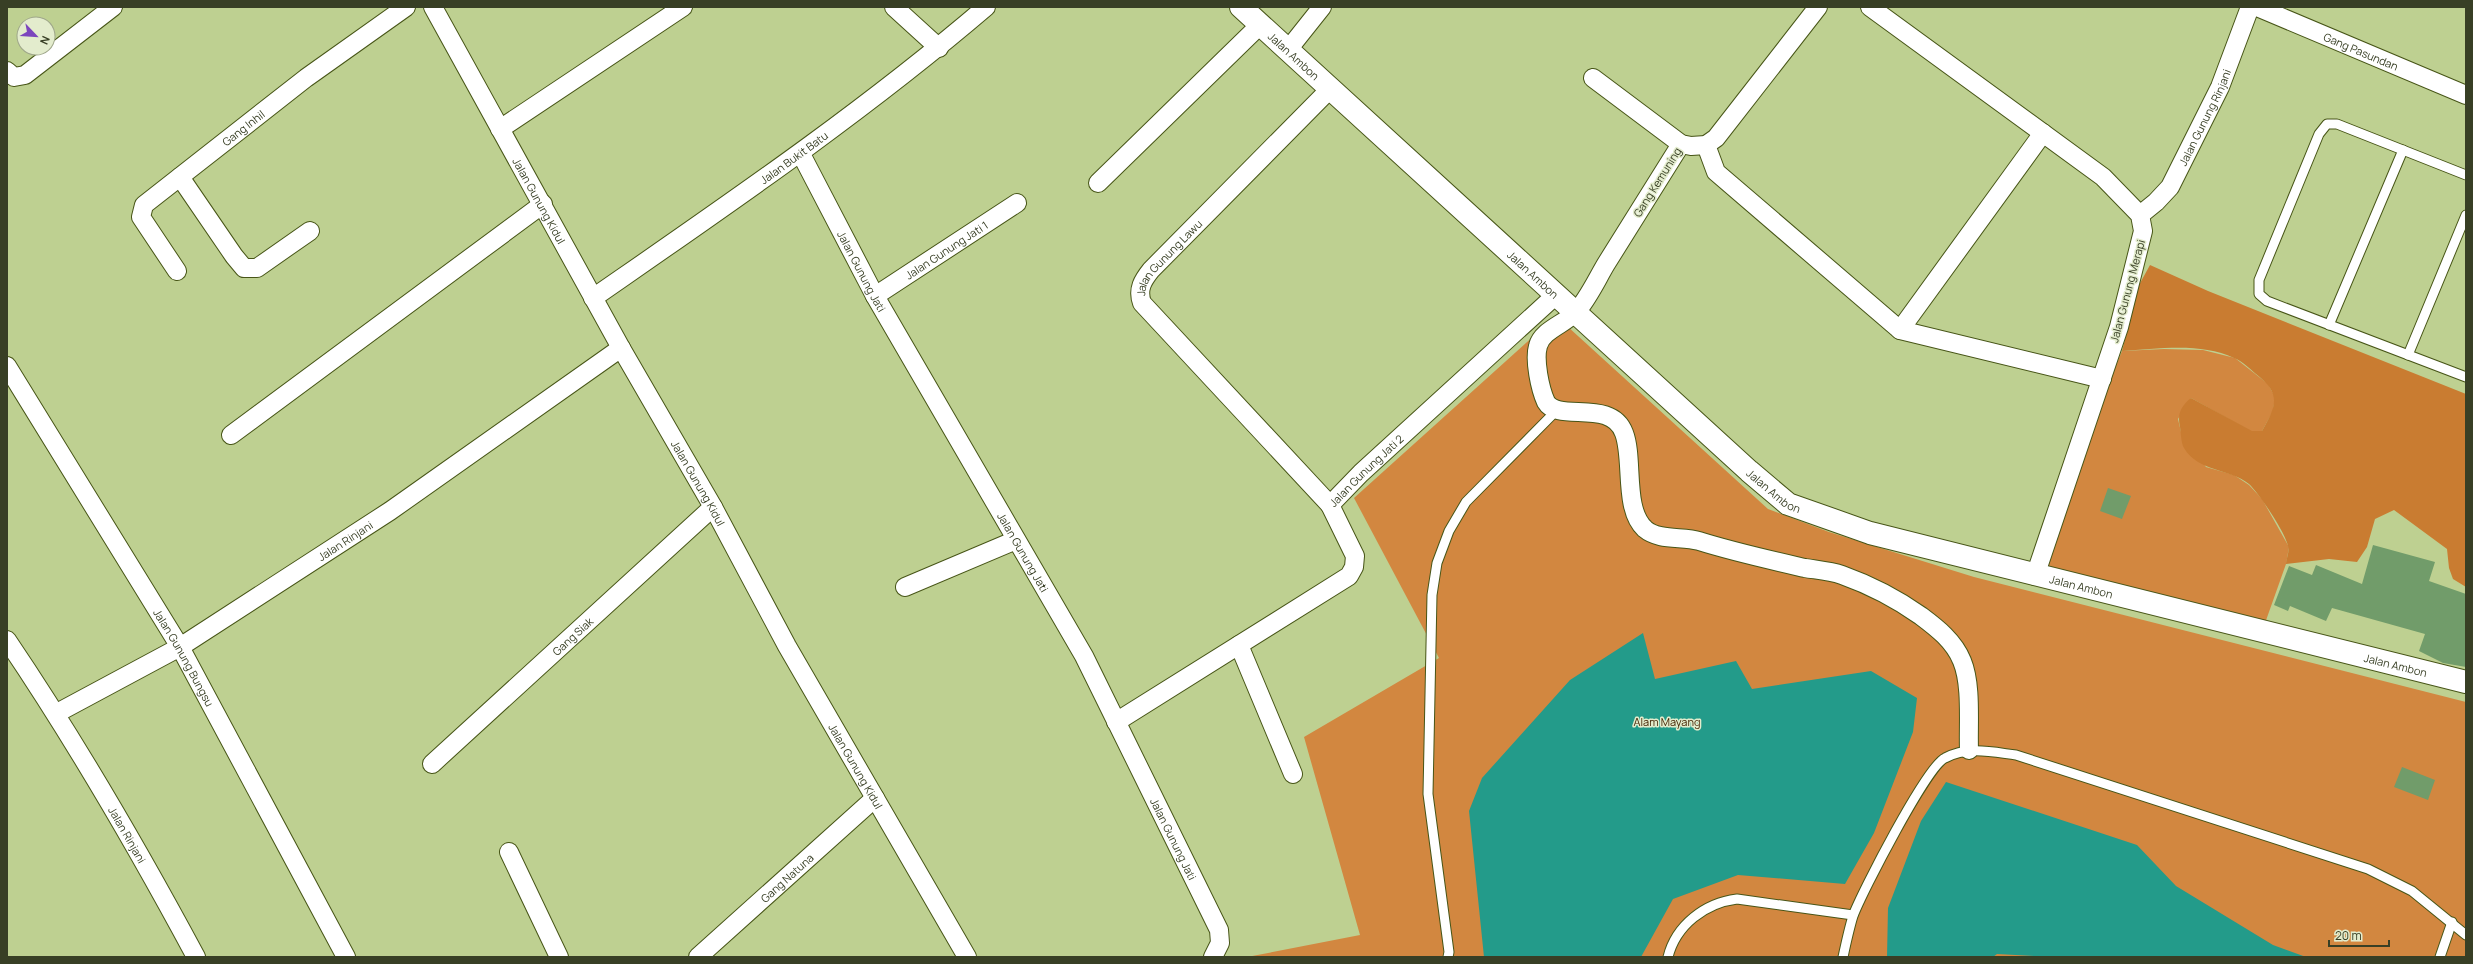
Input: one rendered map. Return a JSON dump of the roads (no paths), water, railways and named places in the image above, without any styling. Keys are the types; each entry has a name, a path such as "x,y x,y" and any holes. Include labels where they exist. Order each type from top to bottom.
{"street":[{"path":"7,71 14,77 25,75 113,7"},
{"name":"Gang Inhil","path":"177,271 141,214 144,205 306,78 406,7"},
{"name":"Jalan Gunung Kidul","path":"433,7 543,204 621,348 713,507 787,646 875,798 962,955"},
{"path":"500,129 683,7"},
{"path":"894,7 939,48"},
{"name":"Jalan Bukit Batu","path":"594,298 801,154 939,48 986,7"},
{"name":"Jalan Ambon","path":"1241,7 1557,294 1749,471 1788,504 1870,533 2035,576 2466,682"},
{"path":"1288,51 1322,7"},
{"path":"1818,7 1733,119 1716,138 1706,145 1716,172 1900,330 2102,378"},
{"path":"1870,7 2103,177 2140,215"},
{"name":"Jalan Gunung Rinjani","path":"2140,215 2156,202 2170,187 2220,87 2250,7"},
{"name":"Gang Pasundan","path":"2257,7 2466,95"},
{"path":"1098,183 1260,25"},
{"path":"1593,78 1681,144"},
{"name":"Jalan Gunung Lawu","path":"1330,505 1142,303 1139,296 1143,280 1151,270 1331,88"},
{"path":"1900,330 2043,133"},
{"name":"Gang Kemuning","path":"1576,312 1681,144 1691,146 1706,145"},
{"name":"Jalan Gunung Jati","path":"801,154 875,296 1084,656 1219,930 1220,943 1212,957"},
{"path":"180,177 234,256 244,268 257,268 310,230"},
{"name":"Jalan Gunung Jati 1","path":"875,296 1017,203"},
{"path":"231,435 543,204"},
{"name":"Jalan Gunung Merapi","path":"2035,576 2119,327 2144,231 2140,215"},
{"name":"Jalan Gunung Jati 2","path":"1116,722 1349,576 1354,567 1355,556 1330,505 1361,473 1557,294"},
{"path":"1576,312 1543,337 1538,345 1540,376 1545,399 1549,406 1557,410 1589,412 1610,417 1619,423 1624,434 1629,454 1631,497 1640,522 1651,533 1694,540 1725,549 1840,574 1876,588 1910,608 1942,631 1962,659 1966,676 1969,750"},
{"name":"Jalan Rinjani","path":"56,713 180,646 390,512 621,348"},
{"name":"Jalan Gunung Bungsu","path":"7,366 180,646 346,957"},
{"name":"Gang Siak","path":"432,764 713,507"},
{"path":"905,587 1016,540"},
{"name":"Jalan Rinjani","path":"7,640 56,713 166,900 196,957"},
{"path":"1239,645 1293,774"},
{"name":"Gang Natuna","path":"698,957 875,798"},
{"path":"509,852 559,957"}],"lane":[{"path":"2466,175 2337,124 2327,124 2319,134 2259,280 2259,294 2268,301 2466,377"},
{"path":"2329,325 2403,150"},
{"path":"2408,355 2466,215"},
{"path":"1448,957 1449,952 1428,794 1432,595 1438,563 1449,531 1466,502 1557,410"},
{"path":"1843,957 1853,916 1876,868 1935,766 1944,758 1969,750 2016,755 2368,869 2412,891 2452,922 2466,935"},
{"path":"1668,957 1671,946 1684,925 1704,909 1721,901 1737,899 1853,916"},
{"path":"2440,957 2452,922"}],"water":[{"path":"1643,633 1655,679 1736,661 1752,689 1871,671 1917,698 1913,732 1874,833 1845,884 1738,875 1673,899 1641,957 1484,957 1469,811 1482,778 1570,680"},
{"path":"1946,782 2137,845 2176,886 2273,945 2306,957 2053,957 1997,954 1993,957 1887,957 1888,908 1921,821"}],"park label":[{"name":"Alam Mayang","path":"1667,721"}]}
